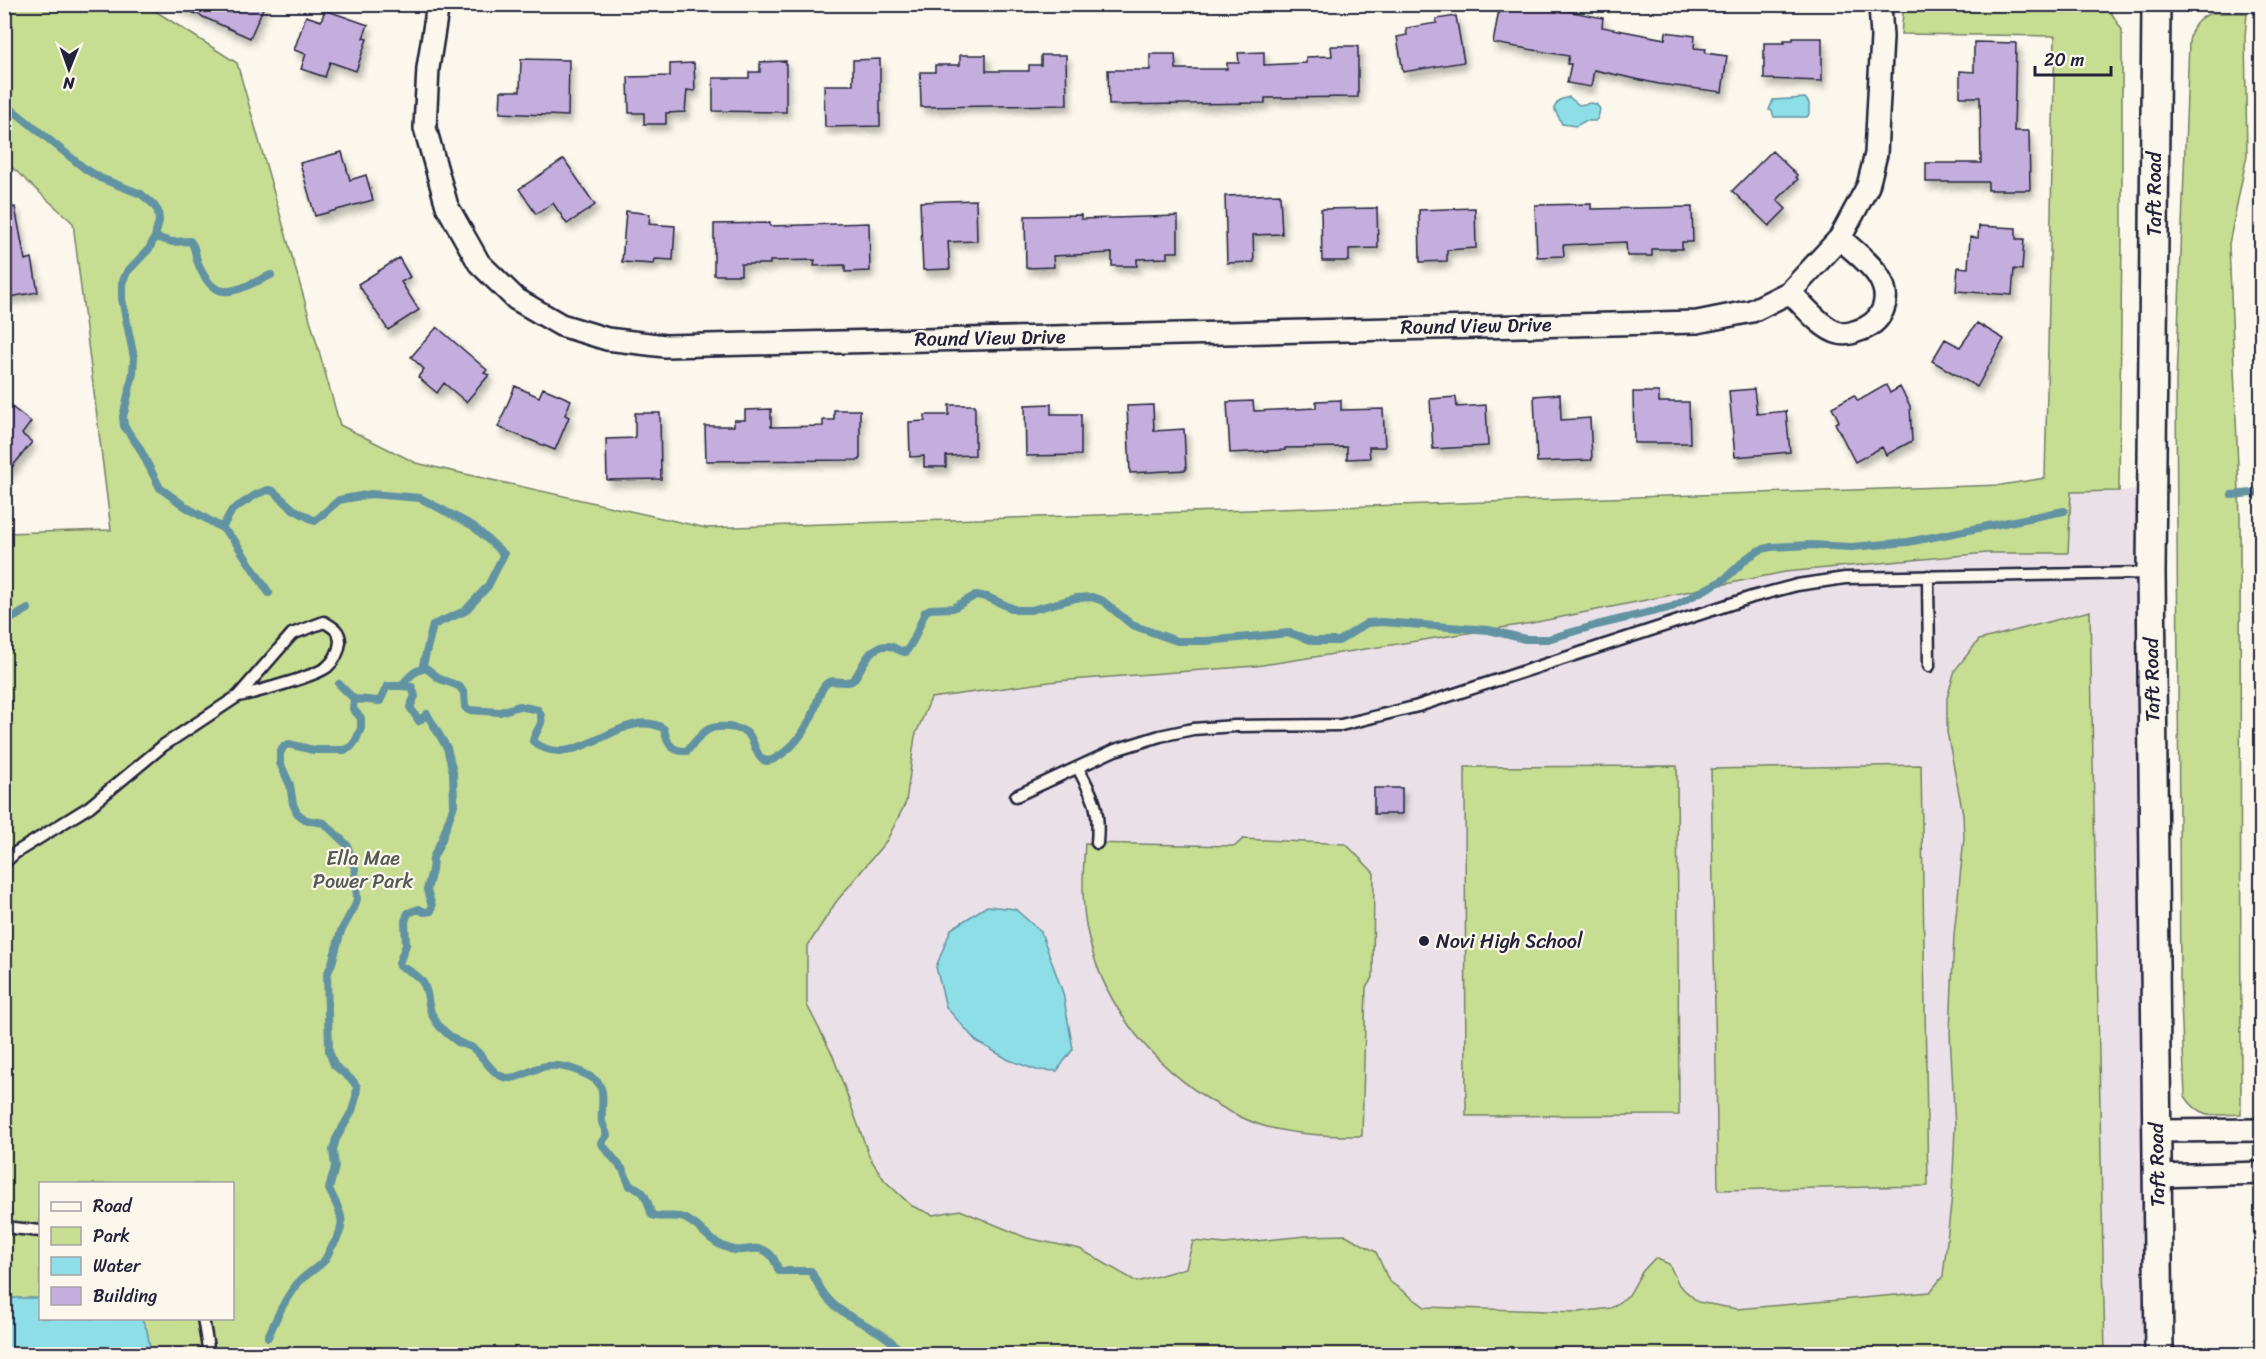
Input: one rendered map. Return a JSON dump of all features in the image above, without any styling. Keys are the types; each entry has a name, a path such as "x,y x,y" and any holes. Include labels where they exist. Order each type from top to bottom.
{"street":[{"name":"Round View Drive","path":"438,4 428,68 425,128 447,206 479,263 516,299 561,325 607,339 665,346 1697,322 1752,311 1790,292 1840,238 1868,186 1876,154 1882,37 1880,4"},
{"name":"Taft Road","path":"2156,4 2151,573 2159,1354"},
{"path":"1790,292 1819,320 1836,332 1848,333 1873,326 1882,312 1884,294 1881,281 1874,269 1840,238"},
{"path":"2157,1131 2262,1130"},
{"path":"2157,1176 2262,1173"}],"lane":[{"path":"1016,796 1115,750 1160,736 1193,729 1235,726 1341,725 1411,708 1752,597 1797,585 1845,578 2151,573"},
{"path":"1928,576 1929,666"},
{"path":"4,863 15,853 90,807 164,745 238,696 292,634 324,622 335,627 340,644 336,658 325,669 257,692 238,696"},
{"path":"1078,768 1097,807 1097,843"},
{"path":"4,1227 39,1231"},
{"path":"203,1320 209,1354"}],"shaded area":[{"name":"Novi High School","path":"2147,490 2146,1354 697,1354 706,528"}],"green space":[{"name":"Ella Mae Power Park","path":"1911,4 2097,4 2111,12 2122,30 2119,491 2071,492 2068,553 1987,553 1785,572 1532,623 1256,666 1057,681 931,698 915,736 906,802 887,840 836,902 807,947 807,1005 833,1056 870,1158 885,1181 912,1206 933,1215 960,1210 1027,1238 1080,1249 1137,1282 1186,1268 1193,1241 1225,1244 1306,1236 1346,1235 1376,1252 1389,1281 1425,1307 1579,1312 1611,1308 1629,1295 1642,1272 1655,1258 1669,1264 1679,1285 1698,1302 1737,1309 1930,1292 1943,1276 1952,1195 1955,1128 1950,1033 1954,935 1964,838 1963,814 1947,732 1947,698 1955,670 1979,640 2090,611 2105,1354 5,1354 5,533 111,530 73,223 5,161 5,5 146,5 237,63 340,425 416,463 706,528 2001,485 2045,478 2055,36 1901,34 1903,13"},
{"path":"2211,13 2247,13 2245,37 2247,155 2229,244 2240,517 2241,1114 2216,1115 2203,1113 2185,1096 2180,978 2176,383 2189,42 2196,24"},
{"path":"1921,765 1928,1186 1718,1190 1711,769"},
{"path":"1677,766 1679,1115 1466,1116 1465,767"},
{"path":"1243,839 1346,844 1374,873 1373,978 1366,987 1362,1136 1291,1132 1267,1127 1227,1110 1184,1082 1145,1046 1129,1026 1103,981 1085,919 1083,886 1085,843 1235,846"}],"water":[{"path":"1569,97 1579,105 1596,104 1600,109 1598,118 1576,126 1562,124 1554,108 1559,100"},
{"path":"1805,98 1809,103 1807,117 1774,117 1772,111 1769,110 1773,100"},
{"path":"987,906 1015,909 1041,932 1063,993 1073,1049 1057,1071 1036,1070 1009,1060 976,1041 946,1007 936,967 951,929"},
{"path":"5,1298 39,1298 39,1320 142,1320 147,1330 151,1354 5,1354"}],"building":[{"path":"174,4 265,4 250,38"},
{"path":"1500,4 1553,4 1552,8 1603,18 1602,27 1665,39 1666,32 1695,36 1694,48 1706,49 1705,53 1727,56 1722,92 1659,84 1594,70 1591,87 1567,83 1571,64 1567,64 1569,56 1493,43"},
{"path":"325,10 368,25 363,38 367,39 356,71 330,62 325,77 301,69 306,54 294,50 306,16 321,21"},
{"path":"1456,16 1464,62 1403,72 1397,37 1407,35 1406,28 1437,23 1436,19"},
{"path":"1793,38 1822,38 1822,81 1764,79 1764,43 1785,43 1784,40 1793,40"},
{"path":"1974,42 2016,43 2014,131 2029,131 2030,190 1988,190 1988,182 1926,182 1926,163 1981,163 1980,97 1960,97 1960,71 1974,72"},
{"path":"1331,46 1358,46 1358,97 1265,98 1265,103 1109,105 1108,70 1150,70 1150,54 1175,54 1176,69 1227,69 1227,63 1239,63 1238,53 1264,52 1264,65 1306,63 1306,57 1332,56"},
{"path":"960,55 986,55 986,71 1029,71 1029,65 1041,65 1041,55 1066,55 1067,105 921,107 920,72 935,72 935,65 960,65"},
{"path":"521,59 569,60 568,116 500,113 501,91 520,91"},
{"path":"880,59 880,126 825,127 824,85 853,85 853,60"},
{"path":"786,61 786,112 713,111 713,78 749,78 749,72 760,72 760,62"},
{"path":"694,63 695,91 687,90 685,112 666,113 666,124 644,124 644,113 629,113 628,77 670,76 670,64"},
{"path":"1772,151 1797,175 1798,179 1777,200 1786,209 1769,226 1732,191"},
{"path":"342,152 350,180 366,175 373,200 315,216 300,163"},
{"path":"564,159 595,205 567,224 553,203 536,214 519,189"},
{"path":"1280,194 1282,234 1253,235 1254,262 1227,263 1225,196"},
{"path":"976,200 977,241 948,242 950,269 923,270 920,202"},
{"path":"1591,204 1591,209 1692,207 1693,242 1682,242 1682,249 1652,249 1652,256 1627,256 1626,242 1563,245 1564,256 1537,257 1535,205"},
{"path":"15,207 25,260 32,258 38,292 4,298 4,208"},
{"path":"1377,208 1378,248 1349,249 1349,261 1322,261 1321,209"},
{"path":"1475,208 1476,248 1447,250 1447,261 1420,262 1419,210"},
{"path":"626,211 650,214 649,224 675,226 673,260 655,259 654,264 622,262"},
{"path":"1081,215 1081,219 1178,216 1178,252 1167,252 1167,258 1137,259 1137,266 1112,266 1112,253 1053,256 1054,267 1026,268 1025,216"},
{"path":"770,223 770,226 869,223 870,271 845,272 845,265 814,266 815,260 770,261 770,264 741,264 741,275 714,275 714,224"},
{"path":"1979,226 2016,228 2016,239 2024,239 2022,270 2014,269 2012,295 1956,291 1958,267 1968,268 1970,237 1978,238"},
{"path":"399,258 410,277 401,282 419,310 388,330 358,284"},
{"path":"1977,323 2004,339 1977,387 1932,361 1945,339 1960,347"},
{"path":"437,327 487,370 484,373 489,375 466,402 444,383 437,393 418,377 424,369 411,357"},
{"path":"1886,385 1890,393 1900,387 1910,406 1912,441 1886,455 1882,447 1855,462 1835,423 1839,421 1832,407 1854,395 1858,401"},
{"path":"515,386 539,397 543,388 571,400 565,415 569,417 555,450 498,427"},
{"path":"1754,389 1757,414 1786,411 1790,452 1735,457 1729,391"},
{"path":"1633,392 1659,392 1659,402 1689,402 1690,443 1634,443"},
{"path":"1560,394 1561,420 1590,418 1592,460 1537,462 1534,396"},
{"path":"1456,397 1457,407 1486,405 1488,446 1433,449 1430,399"},
{"path":"1341,400 1341,410 1383,409 1385,447 1369,447 1370,458 1347,459 1347,447 1285,448 1285,450 1230,453 1227,402 1253,401 1254,411 1316,408 1316,401"},
{"path":"4,401 31,422 22,434 32,442 4,477"},
{"path":"1051,404 1051,414 1081,414 1081,455 1026,456 1025,405"},
{"path":"949,405 975,405 975,455 946,456 946,467 924,467 924,456 910,457 909,422 925,421 925,415 949,415"},
{"path":"1153,405 1154,431 1184,429 1186,470 1130,473 1127,406"},
{"path":"771,409 771,427 823,426 823,420 834,420 834,410 860,410 860,460 706,461 705,426 734,426 734,420 745,420 745,410"},
{"path":"635,413 660,413 661,479 607,480 606,439 635,438"},
{"path":"1374,788 1402,788 1402,814 1374,814"}],"waterway":[{"path":"4,103 84,168 100,178 141,194 158,211 159,221 155,237 149,249 127,272 122,283 122,299 134,358 123,417 124,426 139,447 160,488 186,507 222,528 234,540 269,593"},
{"path":"155,237 172,242 190,241 205,277 212,286 220,290 238,289 271,275"},
{"path":"222,528 232,510 257,494 268,490 273,491 293,509 315,521 339,500 371,494 420,498 473,526 504,554 488,586 465,611 433,625 422,669"},
{"path":"2232,495 2262,492"},
{"path":"902,1354 886,1337 846,1314 828,1299 811,1271 779,1271 773,1258 764,1250 730,1249 713,1240 684,1218 652,1215 643,1193 630,1186 623,1170 601,1143 607,1135 602,1122 601,1088 594,1079 576,1070 555,1066 542,1067 515,1077 504,1077 495,1072 472,1048 458,1042 440,1027 433,1017 421,980 399,963 406,945 405,921 408,913 419,909 424,912 431,911 432,906 427,890 433,858 454,805 453,772 447,748 427,714 419,721 410,707 415,696 412,687 401,686 415,672 426,668 440,679 459,686 464,693 465,707 468,710 500,712 519,706 538,710 541,722 533,741 549,750 565,751 632,725 649,724 664,729 668,742 673,748 687,751 706,731 716,727 728,727 746,732 760,757 768,761 781,755 803,732 828,682 851,681 871,653 882,646 906,652 925,612 930,609 953,608 976,595 987,597 1016,610 1031,610 1076,598 1092,597 1103,601 1132,625 1177,641 1207,641 1290,633 1313,641 1339,641 1367,623 1382,622 1489,630 1525,639 1548,639 1672,607 1725,579 1747,558 1760,550 1771,547 1811,545 1852,547 1908,542 2064,511"},
{"path":"4,623 28,609"},
{"path":"268,1337 292,1290 324,1261 340,1232 340,1212 329,1189 335,1167 333,1150 336,1139 352,1111 356,1097 357,1087 334,1065 329,1051 327,975 341,931 357,899 355,869 347,845 324,823 306,820 297,813 290,785 280,763 280,753 284,746 289,744 313,750 344,750 351,747 361,728 361,718 353,709 354,699 339,684"},
{"path":"354,699 380,701 387,686 401,686"}],"place":[{"name":"Novi High School","path":"1424,941"}]}
